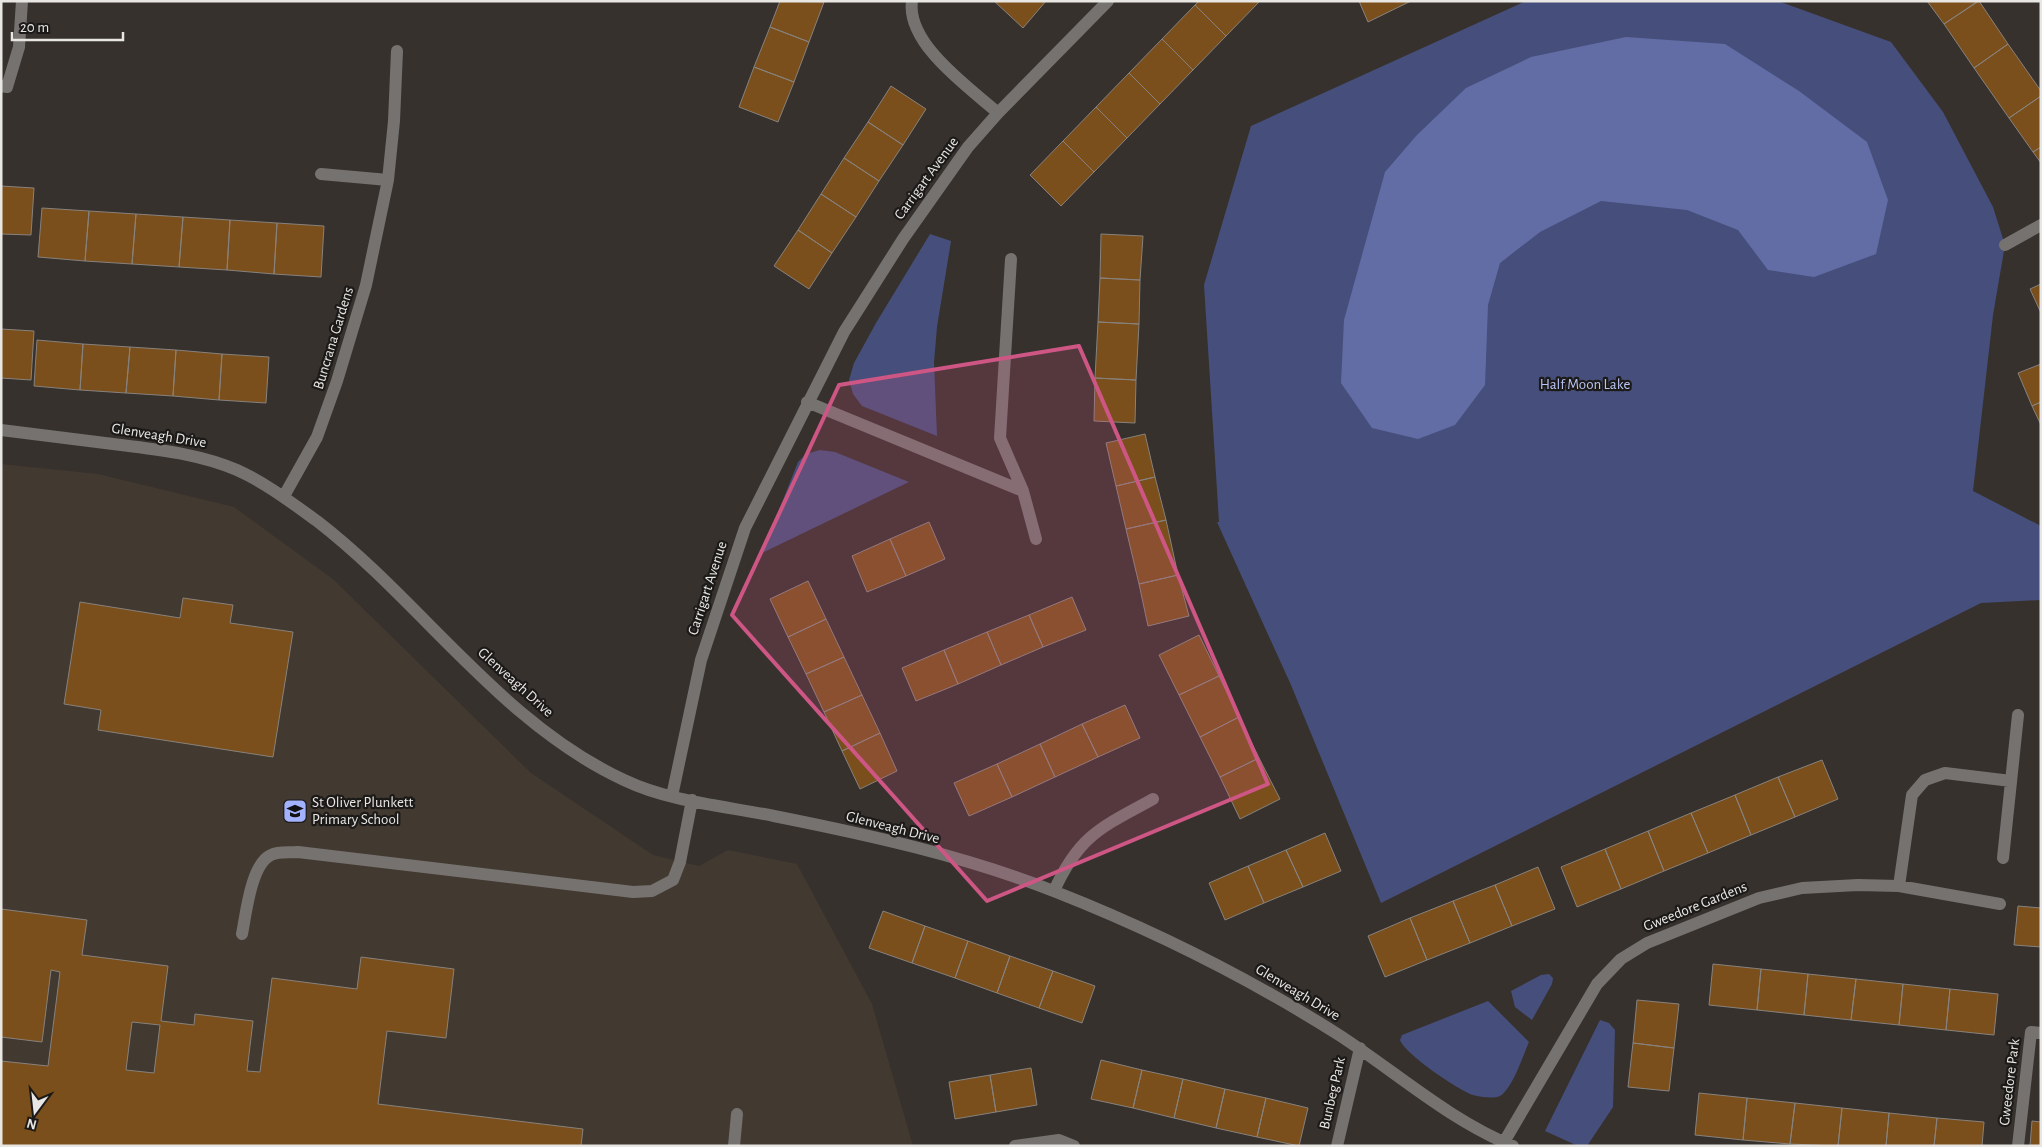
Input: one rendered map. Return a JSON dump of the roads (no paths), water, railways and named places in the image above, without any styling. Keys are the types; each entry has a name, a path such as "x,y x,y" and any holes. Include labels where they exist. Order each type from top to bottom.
{"street":[{"path":"1,86 7,87 18,47 22,1"},
{"path":"912,1 917,30 930,52 998,113"},
{"name":"Carrigart Avenue","path":"672,796 701,660 718,604 745,528 844,332 898,247 968,147 998,113 1108,1"},
{"name":"Buncrana Gardens","path":"284,496 317,437 337,381 366,285 388,180 394,121 397,51"},
{"path":"320,174 388,180"},
{"path":"2005,245 2041,225"},
{"path":"1011,260 1000,438 1023,490 1036,540"},
{"path":"807,402 1023,490"},
{"name":"Glenveagh Drive","path":"1,430 200,457 239,471 284,496 350,547 507,699 542,728 591,763 628,782 672,796 861,835 959,860 1054,891 1172,942 1229,970 1360,1048 1430,1098 1508,1144"},
{"path":"2003,858 2018,715"},
{"path":"1899,886 1912,795 1925,780 1945,773 2011,781"},
{"path":"1054,891 1074,853 1091,834 1153,799"},
{"path":"242,934 255,874 270,855 282,853 298,852 633,892 652,891 673,880 680,862 692,800"},
{"name":"Gweedore Gardens","path":"1508,1144 1597,984 1621,959 1647,942 1759,898 1802,888 1858,885 1899,886 2000,904"},
{"name":"Gweedore Park","path":"2018,1146 2031,1032 2041,1033"},
{"name":"Bunbeg Park","path":"1337,1146 1360,1048"},
{"path":"734,1146 737,1114"},
{"path":"1015,1146 1059,1140 1074,1146"}],"place":[{"name":"St Oliver Plunkett Primary School","path":"295,811"}],"park label":[{"name":"Half Moon Lake","path":"1585,384"}]}
